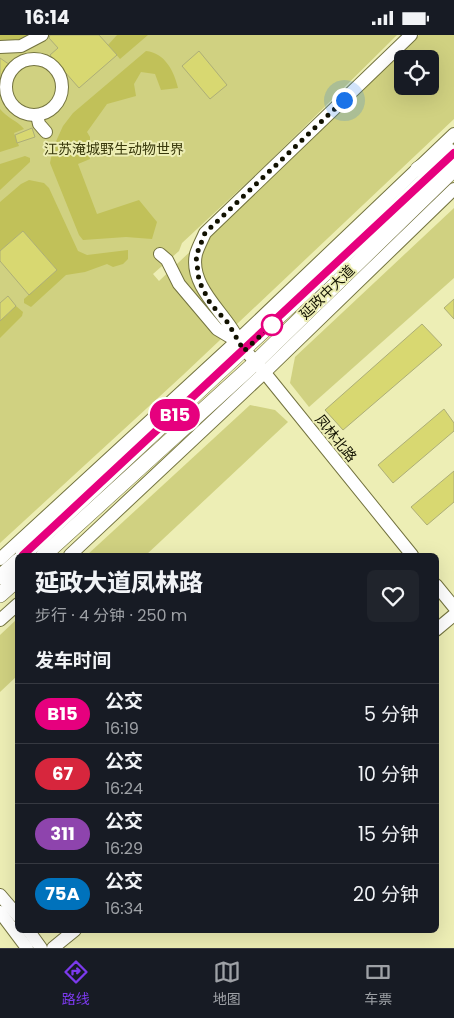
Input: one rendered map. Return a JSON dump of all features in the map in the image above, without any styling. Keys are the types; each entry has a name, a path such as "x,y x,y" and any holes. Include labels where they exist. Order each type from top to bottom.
{"main road":[{"path":"418,169 454,146"},
{"name":"延政中大道","path":"26,553 240,346 454,153"},
{"name":"延政中大道","path":"46,553 260,368 454,169"},
{"path":"0,577 15,564"},
{"path":"0,595 15,582"}],"street":[{"path":"0,47 21,46 42,35"},
{"path":"240,346 228,323 210,303 199,281 196,256 205,233 411,35"},
{"path":"21,46 25,61"},
{"path":"39,59 48,63 60,76 62,85 58,103 52,110 37,115 25,114 17,110 6,95 8,76 13,68 25,61 39,59"},
{"path":"37,115 39,124 46,132"},
{"path":"0,559 240,346 454,134"},
{"path":"72,553 260,368 454,189"},
{"path":"160,254 167,261 179,284 217,329 240,346"},
{"name":"凤林北路","path":"240,346 410,553"},
{"path":"439,589 454,607"},
{"path":"0,620 15,607"},
{"path":"439,628 454,615"},
{"path":"0,895 15,912"},
{"path":"0,912 15,931"},
{"path":"16,933 28,948"},
{"path":"30,933 41,948"},
{"path":"53,948 71,933"}],"green space":[{"name":"江苏淹城野生动物世界","path":"0,35 397,35 265,166 182,243 179,251 153,274 159,281 394,59 394,95 439,95 439,50 403,50 419,35 454,35 454,119 183,375 0,543"},
{"path":"454,208 454,278 309,407 290,383 295,357"},
{"path":"250,405 275,410 288,422 148,553 89,553"},
{"path":"15,621 15,678 0,692 0,635"}],"shaded area":[{"path":"0,35 37,35 29,40 0,44"},
{"path":"117,35 148,35 120,59 108,45"},
{"path":"146,51 153,52 168,64 178,88 161,90 155,74 141,72 134,84 136,96 107,104 87,132 90,137 90,159 78,164 97,214 139,200 157,222 152,239 126,237 83,240 79,235 50,163 53,148 63,126 73,113"},
{"path":"0,109 24,129 14,133 19,146 0,152"},
{"path":"25,156 30,158 30,162 0,190 0,164"},
{"path":"29,180 44,183 49,188 78,251 87,255 128,250 128,259 123,264 113,267 107,264 85,272 66,275 31,307 24,303 24,299 57,270 23,232 0,251 0,202 21,184"},
{"path":"16,306 23,312 22,316 0,338 0,321"}],"building":[{"path":"50,35 99,35 117,55 79,88 50,55 58,48 49,38"},
{"path":"199,51 227,85 210,99 182,66"},
{"path":"0,58 10,65 0,85"},
{"path":"32,128 35,137 17,143 15,135"},
{"path":"23,231 57,270 29,295 0,261 0,251"},
{"path":"8,296 16,306 0,321 0,303"},
{"path":"454,299 454,319 444,308"},
{"path":"422,324 442,345 343,430 325,410"},
{"path":"444,409 454,423 454,431 393,483 378,465"},
{"path":"454,471 454,502 427,525 411,507"}],"bus line":[{"name":"B15","path":"25,553 244,351 454,153"}],"route":[{"path":"272,325 244,351 228,323 210,303 199,281 196,256 205,233 344,100"}]}
